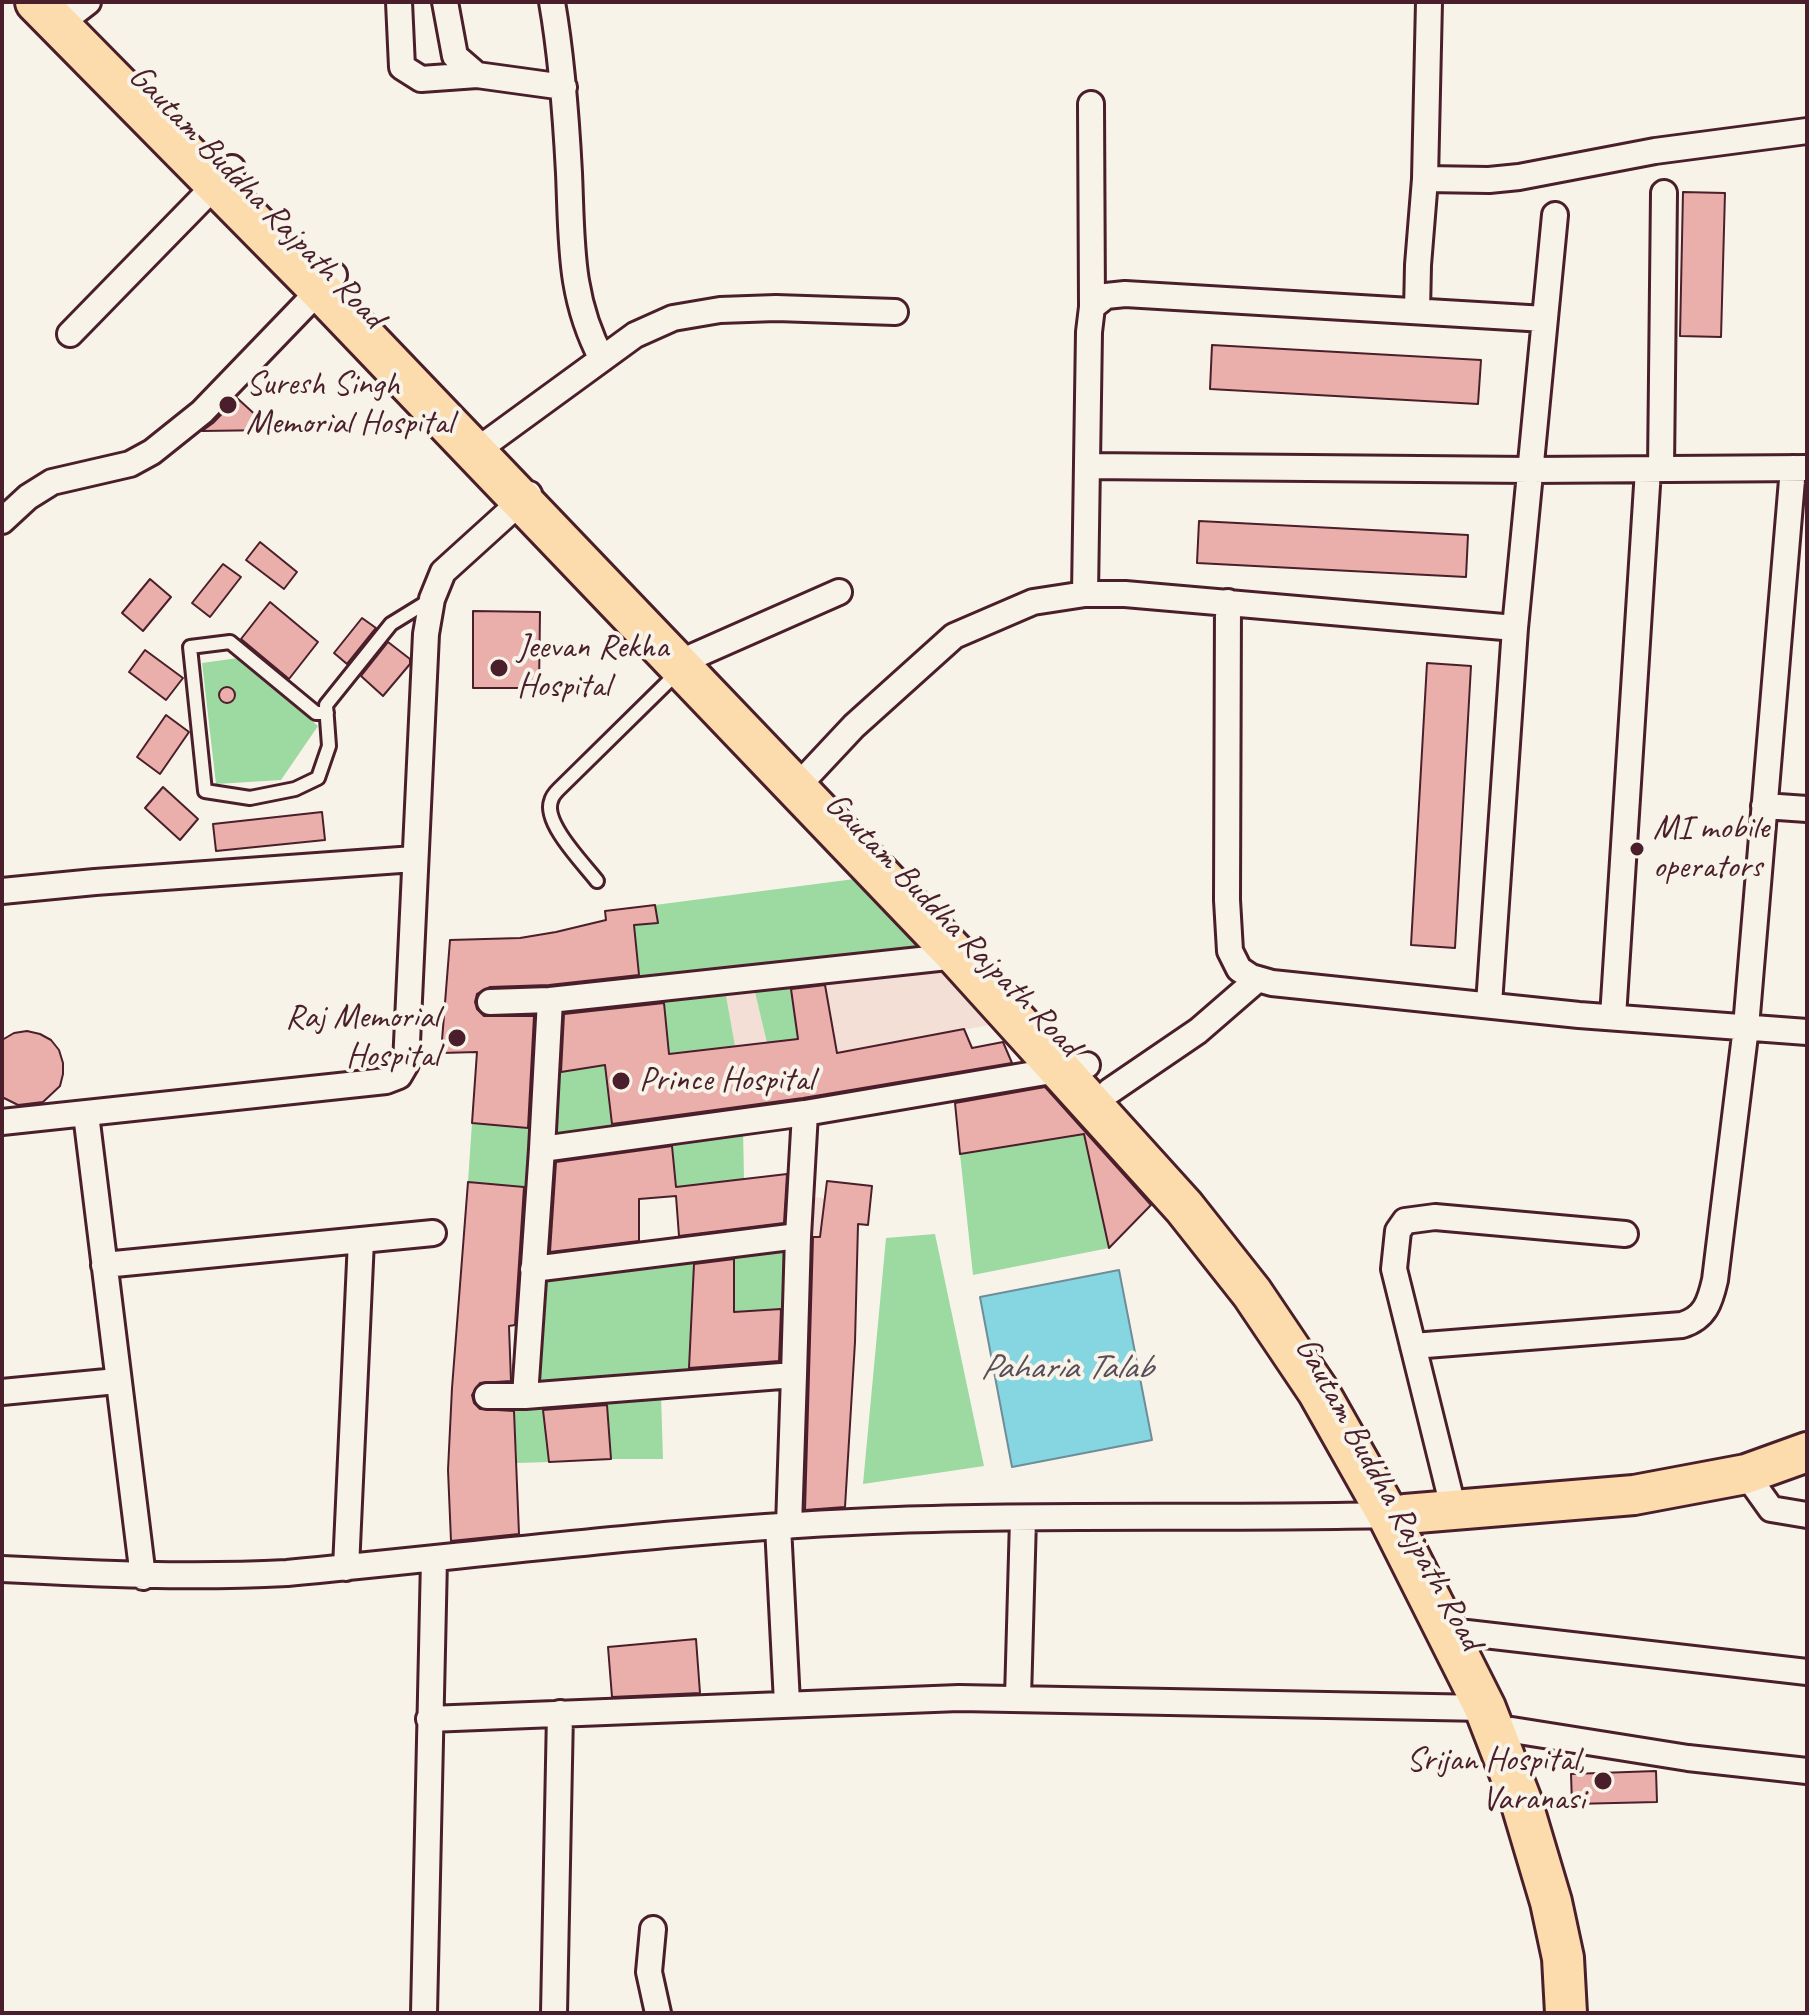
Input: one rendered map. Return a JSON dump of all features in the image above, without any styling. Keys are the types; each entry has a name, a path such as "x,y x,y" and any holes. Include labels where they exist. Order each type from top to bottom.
{"highway":[{"path":"36,2 224,177"},
{"name":"Gautam Buddha Rajpath Road","path":"76,5 224,177 487,443 526,496 1170,1160 1246,1256 1291,1319 1371,1448 1396,1514 1467,1633 1498,1719 1546,1819 1567,1894 1579,1956 1582,2013"},
{"path":"327,282 526,496"},
{"path":"802,782 957,956 1086,1075 1252,1293 1396,1514 1498,1719 1551,1902 1563,1958 1566,2013"}],"main road":[{"path":"1396,1514 1634,1495 1746,1474 1807,1452"}],"street":[{"path":"399,2 402,67 421,79 477,75 564,87"},
{"path":"445,2 455,56 477,75"},
{"path":"552,2 564,87 576,290 587,331 602,359"},
{"path":"1417,311 1425,179 1429,2"},
{"path":"1085,594 1092,307 1091,104"},
{"path":"1425,179 1519,177 1655,151 1807,131"},
{"path":"70,334 224,177"},
{"path":"1613,1017 1655,469 1664,193"},
{"path":"1489,1004 1515,628 1555,215"},
{"path":"2,521 28,497 52,482 130,464 152,452 202,412 327,282"},
{"path":"1092,307 1106,296 1125,294 1545,319"},
{"path":"487,443 635,335 673,318 720,310 776,308 895,312"},
{"path":"1087,466 1530,470 1800,468 1764,806 1746,1027 1710,1300 1703,1314 1695,1321 1659,1328 1413,1346"},
{"path":"2,1122 386,1081 399,1076 406,1064 426,634 432,599 443,572 526,496"},
{"path":"688,663 839,592"},
{"path":"802,782 854,726 954,636 1033,602 1085,594 1125,594 1515,628"},
{"path":"1228,602 1227,900 1230,951 1239,969 1272,983 1613,1017 1807,1032"},
{"path":"1764,806 1807,809"},
{"path":"2,891 414,859"},
{"path":"490,1002 550,1000 957,956"},
{"path":"542,1149 1086,1075 1198,1031 1258,979"},
{"path":"525,1396 550,1000"},
{"path":"787,1703 783,1526 794,1375 805,1113"},
{"path":"86,1114 143,1577"},
{"path":"1454,1511 1394,1269 1398,1231 1405,1221 1435,1217 1625,1234"},
{"path":"104,1265 433,1233"},
{"path":"533,1269 798,1236"},
{"path":"346,1568 361,1240"},
{"path":"487,1396 525,1396 794,1375"},
{"path":"2,1392 117,1381"},
{"path":"1746,1474 1771,1509 1807,1515"},
{"path":"2,1569 143,1577 271,1574 783,1526 898,1520 1251,1519 1396,1514"},
{"path":"1018,1698 1023,1519"},
{"path":"424,2013 434,1559"},
{"path":"1467,1633 1807,1672"},
{"path":"429,1719 787,1703 1018,1698 1498,1719 1702,1760 1807,1771"},
{"path":"554,2013 560,1713"},
{"path":"653,1929 649,1972 658,2013"}],"lane":[{"path":"327,713 316,713 230,642 190,647 205,791 250,798 295,789 318,778 329,746 327,713 326,705 391,624 432,599"},
{"path":"597,881 550,817 550,801 688,663"}],"shaded area":[{"path":"954,969 1001,1023 836,1053 824,982"},
{"path":"754,988 767,1043 735,1046 725,990"},
{"path":"810,1197 863,1201 858,1239 807,1236"}],"green space":[{"path":"238,658 318,726 281,780 216,784 202,663"},
{"path":"862,878 925,947 639,980 634,925 655,905"},
{"path":"791,984 798,1039 767,1043 754,988"},
{"path":"725,990 735,1046 669,1054 663,998"},
{"path":"605,1065 613,1128 554,1138 554,1073"},
{"path":"472,1123 532,1129 529,1187 468,1182"},
{"path":"743,1128 744,1179 676,1187 672,1138"},
{"path":"1084,1134 1109,1248 973,1275 960,1154"},
{"path":"935,1234 984,1466 863,1484 886,1238"},
{"path":"789,1246 788,1309 734,1312 734,1253"},
{"path":"694,1258 689,1377 535,1386 543,1277"},
{"path":"661,1396 663,1459 611,1459 607,1400"},
{"path":"542,1404 549,1462 517,1463 514,1406"}],"water":[{"name":"Paharia Talab","path":"1119,1270 1152,1440 1012,1467 980,1297"}],"building":[{"path":"1683,192 1725,193 1721,337 1680,336"},
{"path":"1212,345 1481,360 1478,404 1210,389"},
{"path":"237,398 272,430 202,431 213,423"},
{"path":"1199,521 1468,535 1466,577 1197,563"},
{"path":"260,542 297,572 284,589 246,560"},
{"path":"223,564 241,577 210,617 192,603"},
{"path":"150,579 171,597 143,631 122,613"},
{"path":"270,602 318,642 289,679 241,639"},
{"path":"473,611 540,612 539,688 473,688"},
{"path":"362,618 376,628 347,664 334,653"},
{"path":"388,642 410,659 410,664 383,696 361,676"},
{"path":"145,650 183,678 166,700 129,672"},
{"path":"1427,663 1471,666 1455,948 1411,945"},
{"path":"224,687 230,687 235,695 233,701 224,703 219,698 219,692"},
{"path":"166,715 189,732 160,774 137,757"},
{"path":"163,787 198,819 180,840 145,808"},
{"path":"322,812 325,840 216,851 213,824"},
{"path":"655,905 658,923 634,925 639,975 549,985 490,987 477,994 477,1009 484,1016 534,1016 528,1128 472,1123 477,1052 441,1053 450,940 520,938 556,932 606,920 605,911"},
{"path":"825,985 837,1053 964,1029 972,1048 1003,1042 1012,1063 803,1098 612,1124 605,1065 561,1072 564,1014 664,1003 669,1054 798,1039 791,989"},
{"path":"27,1031 51,1040 59,1050 63,1074 60,1086 43,1102 18,1105 2,1097 2,1040 14,1033"},
{"path":"1045,1087 1151,1205 1109,1248 1084,1134 960,1154 955,1103"},
{"path":"672,1146 676,1187 787,1174 784,1223 679,1236 676,1196 639,1199 639,1241 550,1252 556,1162"},
{"path":"827,1181 872,1186 868,1225 858,1224 855,1342 845,1507 805,1510 813,1237 820,1237"},
{"path":"468,1182 524,1187 515,1325 509,1326 511,1381 480,1383 472,1395 480,1409 514,1411 519,1534 451,1541 448,1470"},
{"path":"734,1259 734,1312 781,1309 779,1361 689,1368 694,1264"},
{"path":"607,1405 611,1459 549,1462 543,1410"},
{"path":"696,1639 700,1693 612,1697 608,1647"},
{"path":"1656,1771 1657,1802 1572,1804 1571,1774"}],"place":[{"name":"Suresh Singh Memorial Hospital","path":"228,405"},
{"name":"Jeevan Rekha Hospital","path":"499,668"},
{"name":"MI mobile operators","path":"1637,849"},
{"name":"Raj Memorial Hospital","path":"457,1038"},
{"name":"Prince Hospital","path":"621,1081"},
{"name":"Srijan Hospital, Varanasi","path":"1603,1781"}]}
